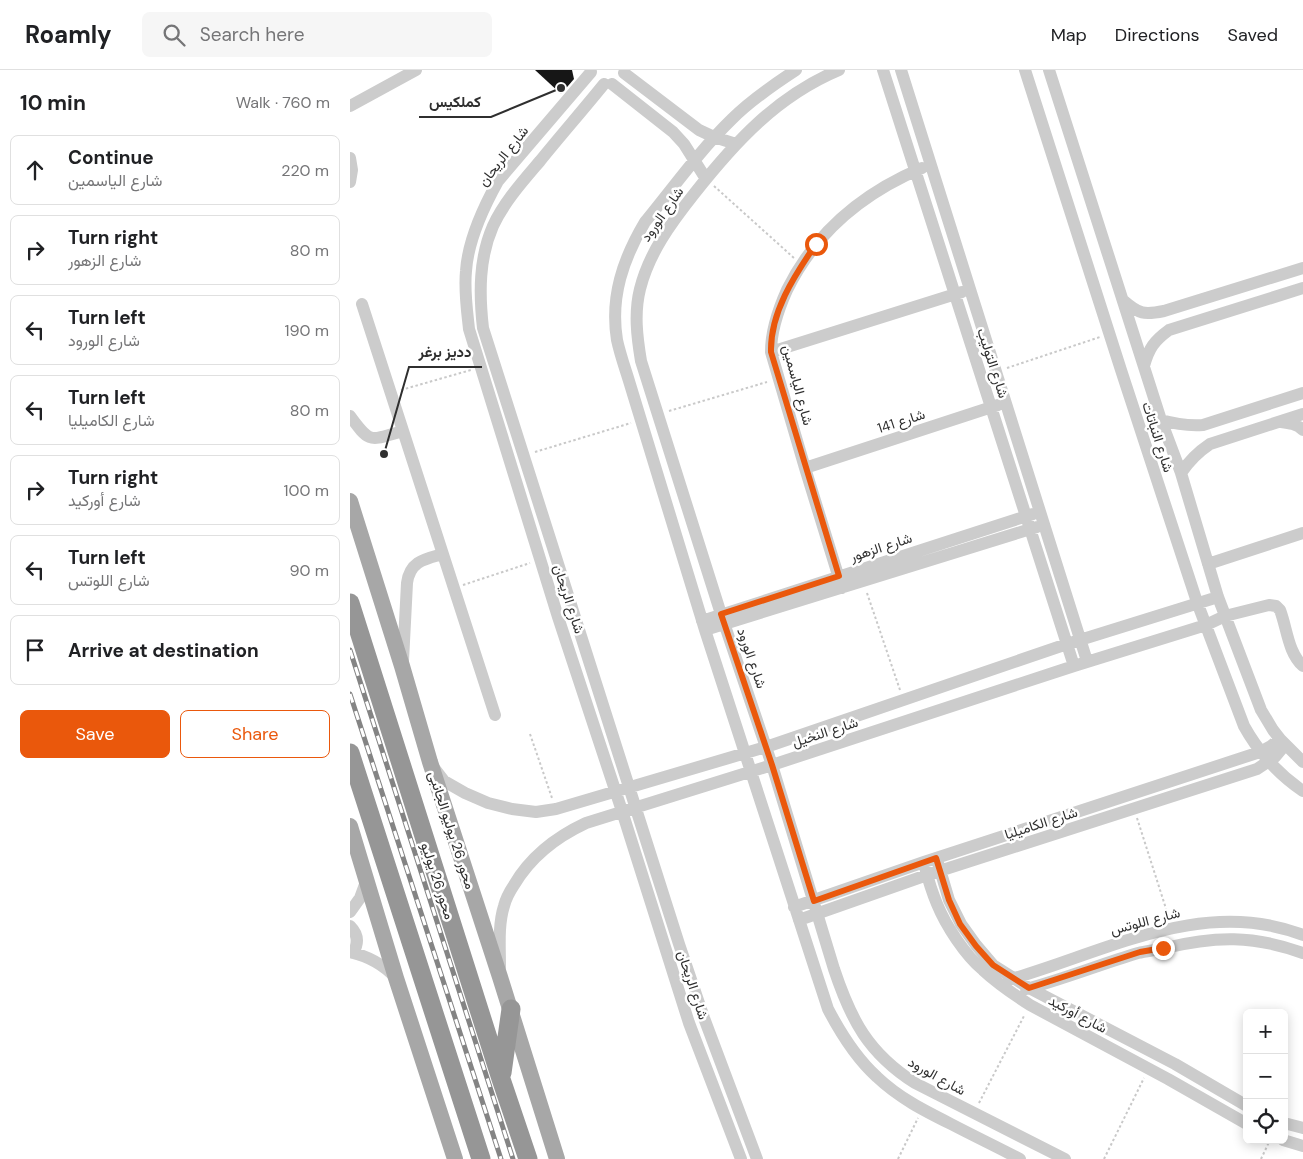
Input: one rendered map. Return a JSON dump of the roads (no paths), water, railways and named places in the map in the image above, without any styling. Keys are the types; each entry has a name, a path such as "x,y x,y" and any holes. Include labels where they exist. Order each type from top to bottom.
{"highway":[{"name":"محور 26 يوليو","path":"350,603 528,1159"},
{"path":"350,753 480,1159"},
{"path":"501,1079 510,1009"}],"main road":[{"name":"محور 26 يوليو الجانبى","path":"350,501 430,762 557,1159"},
{"path":"350,826 396,978 455,1159"}],"street":[{"path":"350,106 416,70"},
{"name":"شارع الورود","path":"796,70 752,100 714,137 645,222 624,262 618,287 615,314 617,340 704,625 828,1009 838,1028 862,1062 893,1091 922,1110 1020,1159"},
{"name":"شارع الورود","path":"839,70 812,83 770,111 736,144 706,178 665,232 646,268 639,290 636,314 637,338 641,361 723,619 772,765 834,969 851,1015 883,1058 904,1076 1048,1155 1065,1159"},
{"name":"شارع التوليب","path":"883,70 1074,666"},
{"name":"شارع التوليب","path":"901,70 1088,661"},
{"name":"شارع النباتات","path":"1025,70 1197,602 1244,726 1253,742 1269,762 1288,781 1303,791"},
{"name":"شارع النباتات","path":"1050,70 1218,597 1261,710 1283,742 1303,762"},
{"path":"591,71 596,80 608,84 673,132 684,144 706,178"},
{"name":"شارع الريحان","path":"591,71 498,181 478,220 466,270 469,330 540,560 689,1023 739,1154"},
{"path":"624,72 699,130 736,144"},
{"name":"شارع الريحان","path":"624,72 619,80 608,84 515,192 493,226 480,273 480,302 483,328 679,944 704,1018 758,1158"},
{"path":"350,158 352,170 350,182"},
{"name":"شارع الياسمين","path":"841,582 771,352 771,339 784,297 801,265 829,229 860,202 877,191 930,165"},
{"path":"472,241 487,246"},
{"path":"1123,300 1134,310 1149,314 1303,268"},
{"path":"1144,366 1148,351 1157,339 1169,330 1303,288"},
{"path":"771,352 970,289"},
{"path":"362,304 495,715"},
{"path":"628,381 646,377"},
{"path":"1161,420 1189,426 1202,425 1303,393"},
{"name":"شارع 141","path":"805,468 1006,403"},
{"path":"1180,473 1199,452 1210,444 1303,414"},
{"path":"640,420 658,415"},
{"path":"350,416 363,434 372,438 403,431"},
{"path":"1278,422 1289,422 1303,430"},
{"name":"شارع الزهور","path":"704,625 841,582 1040,511"},
{"name":"شارع الزهور","path":"841,582 863,581 1044,525"},
{"path":"1208,564 1303,533"},
{"path":"402,666 408,577 413,567 422,560 443,554"},
{"name":"شارع النخيل","path":"430,762 444,781 488,803 536,812 556,809 745,754 1066,644 1218,597"},
{"name":"شارع النخيل","path":"500,977 500,925 504,905 513,887 525,868 547,846 572,829 586,823 772,765 1088,661 1206,625 1225,616 1269,604 1276,606 1281,612 1293,653 1298,662 1303,666"},
{"name":"شارع الكاميليا","path":"794,907 930,860 1260,752 1283,742"},
{"name":"شارع الكاميليا","path":"799,920 927,875 1257,769 1275,758 1283,742"},
{"name":"شارع أوركيد","path":"930,860 940,871 949,900 960,924 993,965 1029,988 1175,1064 1243,1104"},
{"name":"شارع أوركيد","path":"930,860 927,875 937,904 949,927 981,969 1011,993 1030,1005 1243,1119"},
{"path":"350,912 360,898 367,879"},
{"name":"شارع اللوتس","path":"998,983 1133,938 1172,928 1208,922 1234,921 1271,926 1303,935"},
{"path":"350,926 357,938 356,948 351,952"},
{"path":"1011,993 1140,952 1186,942 1234,939 1257,941 1303,952"},
{"path":"666,948 679,944"},
{"path":"351,952 380,964 396,978"},
{"path":"816,973 834,969"},
{"path":"689,1023 704,1018"},
{"path":"1288,1124 1302,1128 1300,1145 1288,1141"},
{"path":"739,1154 758,1158"}],"railway":[{"path":"350,650 513,1159"},
{"path":"350,694 501,1159"}],"place":[{"name":"كملكيس","path":"561,88"},
{"name":"دديز برغر","path":"384,454"}]}
